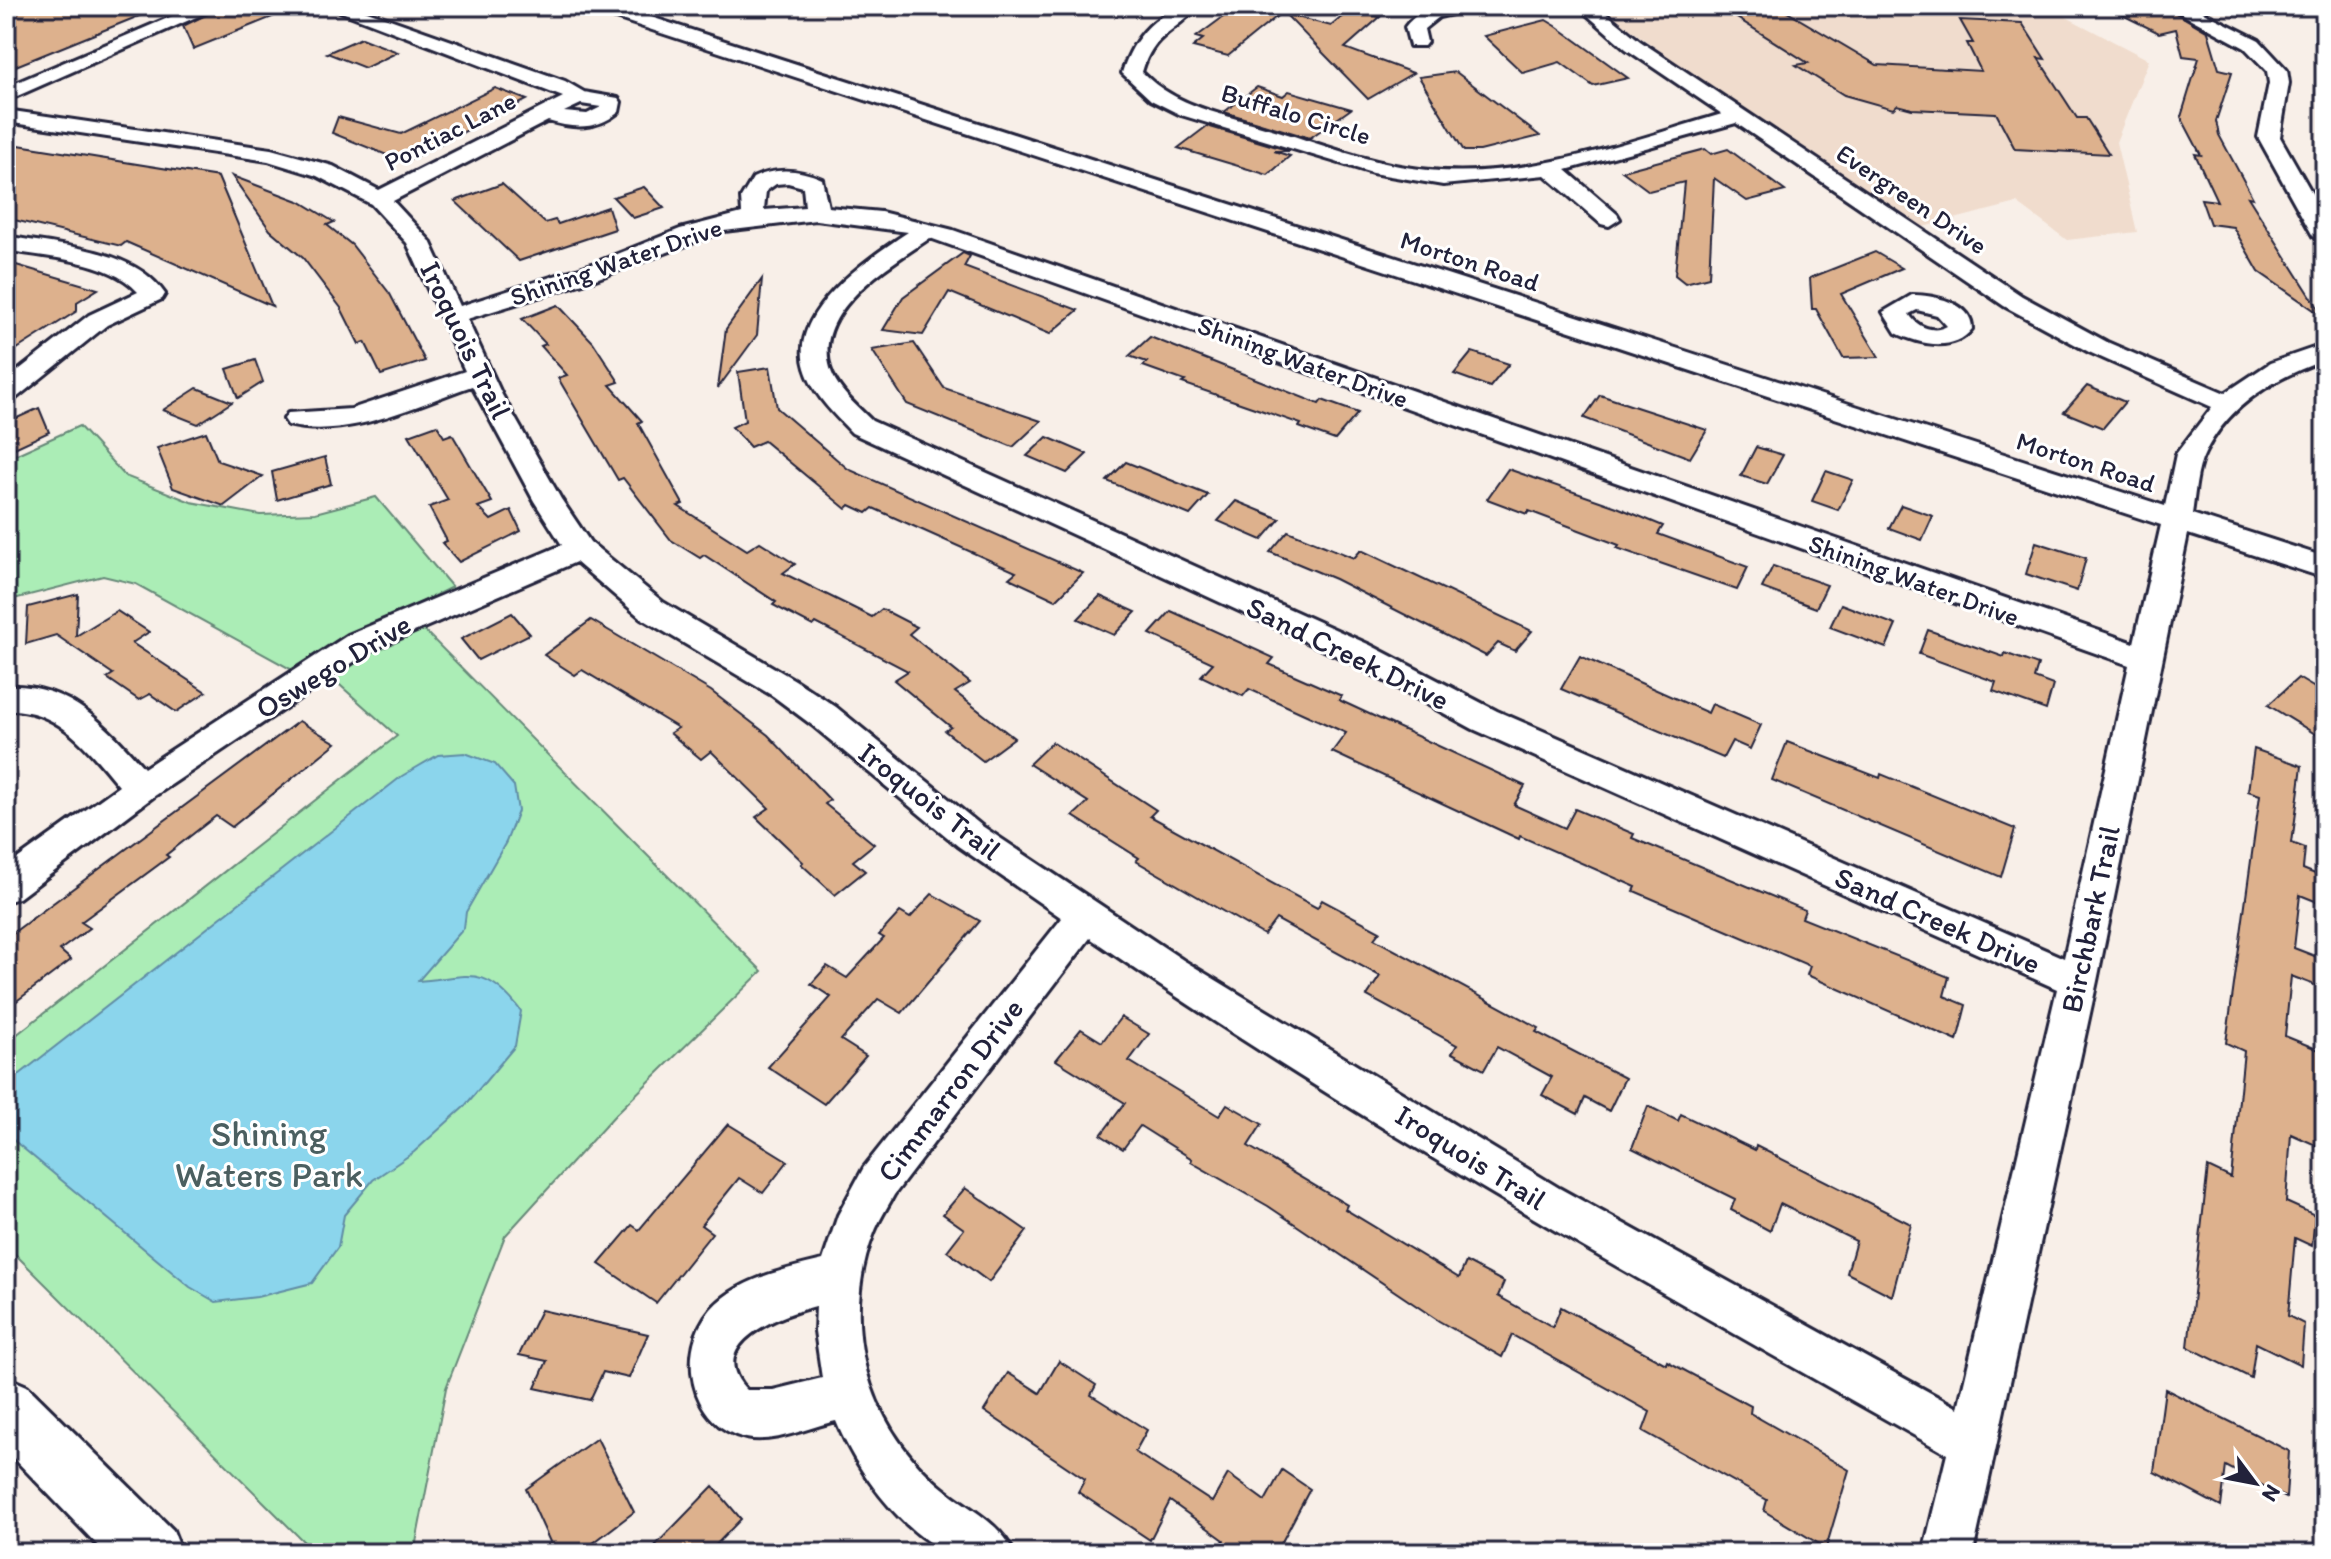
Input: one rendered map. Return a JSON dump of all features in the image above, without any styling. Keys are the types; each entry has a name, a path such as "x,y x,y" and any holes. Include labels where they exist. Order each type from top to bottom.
{"main road":[{"path":"6,1407 150,1553"}],"street":[{"path":"6,95 68,65 212,6"},
{"name":"Pontiac Lane","path":"335,6 558,85 578,97 603,98 611,102 612,108 583,122 567,121 546,113"},
{"name":"Morton Road","path":"598,6 2325,568"},
{"name":"Buffalo Circle","path":"1189,6 1144,40 1137,51 1132,73 1150,92 1176,106 1381,169 1468,178 1548,166 1739,116"},
{"path":"1417,42 1414,27 1424,17 1463,6"},
{"name":"Evergreen Drive","path":"1586,6 1633,45 2010,299 2098,347 2226,403"},
{"path":"2176,6 2252,44 2277,70 2279,83 2269,137 2325,236"},
{"name":"Pontiac Lane","path":"379,199 578,97"},
{"name":"Iroquois Trail","path":"6,116 271,155 325,171 379,199 418,241 480,374 548,501 580,549 652,610 734,655 824,716 970,836 1085,917 1544,1203 1972,1442"},
{"path":"1548,166 1609,219"},
{"path":"754,218 752,197 757,187 771,179 788,175 803,177 814,184 817,212"},
{"name":"Shining Water Drive","path":"452,316 582,276 690,233 754,218 817,212 881,217 927,229 2145,659"},
{"name":"Sand Creek Drive","path":"927,229 859,276 839,295 818,334 815,362 824,385 834,402 862,427 1359,653 1485,720 2078,981"},
{"path":"6,243 121,268 145,280 153,294 98,320 6,393"},
{"path":"1950,312 2010,299"},
{"name":"Birchbark Trail","path":"1948,1553 2078,981 2190,454 2226,403 2263,376 2325,352"},
{"path":"297,419 354,417 480,374"},
{"name":"Oswego Drive","path":"6,887 141,788 359,643 418,615 580,549"},
{"path":"6,698 26,694 43,699 90,732 141,788"},
{"name":"Cimmarron Drive","path":"989,1553 901,1483 864,1433 847,1396 837,1337 840,1278 854,1229 879,1181 1085,917"},
{"path":"840,1278 761,1300 727,1323 713,1357 720,1396 733,1409 749,1415 847,1396"}],"shaded area":[{"path":"1599,6 2045,6 2149,60 2116,142 2137,232 2067,240 2017,203 1915,229 1744,113"}],"green space":[{"name":"Shining Waters Park","path":"79,426 125,476 191,502 260,515 315,513 376,497 452,587 411,607 421,627 762,971 615,1115 505,1236 446,1388 414,1553 315,1553 6,1245 6,1043 397,736 332,678 294,671 136,584 103,576 6,601 6,459"}],"water":[{"path":"465,753 495,764 514,786 518,811 506,842 466,912 464,928 418,981 463,976 486,979 521,1011 515,1046 464,1107 414,1152 373,1180 344,1215 338,1247 312,1283 257,1297 216,1302 190,1287 6,1134 6,1085 402,776 438,755"}],"building":[{"path":"6,6 161,6 161,7 6,70"},
{"path":"224,6 297,7 193,49 183,26"},
{"path":"1238,6 1281,13 1228,56 1193,47 1203,39 1196,37"},
{"path":"1718,6 1777,6 1877,65 1981,71 1967,43 1973,43 1960,20 2022,23 2045,59 2038,58 2077,118 2086,118 2109,154 2015,149 1996,113 1912,109 1897,105 1893,109 1844,95 1796,65 1808,63"},
{"path":"2104,6 2164,6 2208,32 2219,69 2232,72 2216,121 2219,135 2253,198 2248,197 2324,317 2259,272 2233,227 2210,224 2201,199 2217,201 2195,154 2201,155 2181,117 2199,58 2183,56 2176,29 2159,33"},
{"path":"1350,10 1380,17 1345,48 1413,73 1368,99 1285,14 1331,26"},
{"path":"1546,20 1628,78 1593,86 1560,62 1523,73 1484,36"},
{"path":"361,38 398,52 365,68 327,53"},
{"path":"1456,72 1540,136 1480,151 1464,151 1419,77"},
{"path":"1257,87 1283,96 1289,91 1351,109 1310,138 1224,112"},
{"path":"495,88 527,100 404,162 332,133 338,117 401,134"},
{"path":"1207,126 1290,151 1274,151 1290,156 1268,175 1178,148"},
{"path":"6,143 218,177 272,306 126,242 121,246 6,218"},
{"path":"1705,149 1711,154 1728,149 1785,191 1747,201 1714,178 1709,277 1685,283 1675,275 1684,182 1649,191 1622,171"},
{"path":"232,176 301,202 334,222 327,225 352,245 390,294 425,361 381,375 365,342 359,344 341,308 303,258 270,230"},
{"path":"502,184 545,223 555,220 558,224 608,207 615,229 519,261 455,201"},
{"path":"644,187 664,208 633,218 613,197"},
{"path":"1875,252 1902,268 1841,294 1879,357 1843,358 1816,309 1812,309 1810,278"},
{"path":"963,253 970,256 964,267 1078,310 1050,334 949,292 923,335 883,330 903,297"},
{"path":"6,262 98,289 77,302 77,311 6,356"},
{"path":"762,279 757,335 718,388 726,329"},
{"path":"558,305 593,342 619,382 610,385 642,421 638,423 683,504 678,506 747,550 760,542 795,564 783,573 872,617 882,609 917,627 909,634 970,683 955,692 1014,738 983,761 945,731 951,727 894,680 908,671 816,623 813,626 773,605 776,602 704,555 700,558 671,540 623,478 618,480 558,378 567,375 541,346 546,344 522,319"},
{"path":"1150,337 1319,404 1322,400 1358,413 1335,440 1299,427 1301,424 1182,383 1185,381 1143,366 1147,362 1129,356"},
{"path":"914,343 944,388 1041,421 1013,447 907,404 872,350"},
{"path":"1472,352 1509,364 1490,387 1454,374"},
{"path":"255,360 263,382 238,398 227,369"},
{"path":"770,367 777,408 848,469 1083,573 1056,600 1009,578 1016,572 873,508 867,513 850,505 846,509 764,441 750,447 732,427 745,421 738,372"},
{"path":"2087,386 2125,402 2103,428 2064,412"},
{"path":"197,388 232,402 198,424 163,410"},
{"path":"1600,395 1707,430 1690,458 1584,418"},
{"path":"39,408 49,432 6,452 6,423"},
{"path":"437,425 444,437 452,434 492,502 478,507 491,520 511,510 521,531 459,562 442,543 447,541 429,507 448,500 409,435"},
{"path":"206,432 218,461 263,476 224,506 173,488 157,448"},
{"path":"1047,437 1087,454 1067,473 1027,456"},
{"path":"1756,447 1783,455 1767,484 1741,476"},
{"path":"325,457 331,484 277,500 272,472"},
{"path":"1126,462 1208,495 1190,515 1107,481"},
{"path":"1508,469 1617,507 1663,526 1658,534 1748,567 1737,590 1617,548 1619,545 1529,511 1527,514 1487,499"},
{"path":"1826,471 1853,480 1838,510 1812,501"},
{"path":"1236,501 1280,519 1262,540 1218,521"},
{"path":"1901,505 1933,516 1922,540 1889,528"},
{"path":"1288,531 1354,558 1361,550 1532,631 1515,651 1498,643 1486,656 1335,579 1270,552"},
{"path":"2036,542 2086,558 2077,591 2026,574"},
{"path":"1773,566 1827,585 1816,608 1762,588"},
{"path":"78,594 76,636 117,611 149,632 132,643 206,692 176,712 150,694 139,700 107,678 113,674 56,635 26,644 28,607"},
{"path":"1100,596 1136,612 1114,635 1078,619"},
{"path":"1841,604 1896,625 1886,648 1830,627"},
{"path":"1171,611 1274,658 1269,664 1342,696 1339,700 1525,786 1514,805 1565,828 1575,809 1634,834 1632,838 1805,910 1802,918 1949,977 1944,996 1966,1005 1957,1041 1807,975 1810,966 1634,891 1636,887 1520,836 1519,839 1332,752 1346,733 1249,689 1243,696 1201,676 1213,663 1150,634"},
{"path":"512,613 530,634 478,660 461,639"},
{"path":"591,620 711,691 768,735 830,800 825,804 874,844 853,861 865,871 835,895 756,817 769,808 711,751 701,759 670,733 678,728 582,670 575,675 544,655"},
{"path":"1928,630 2004,657 2005,653 2038,665 2034,678 2053,685 2046,710 1993,691 1996,682 1919,654"},
{"path":"1580,656 1708,713 1712,704 1761,725 1750,749 1732,741 1723,758 1561,689"},
{"path":"2298,678 2325,694 2325,740 2268,705"},
{"path":"299,721 336,743 232,827 216,816 166,855 169,857 81,922 90,928 60,950 71,960 6,1009 6,938"},
{"path":"1052,742 1156,810 1150,816 1317,908 1322,900 1380,931 1374,939 1539,1028 1536,1032 1625,1078 1609,1111 1585,1098 1578,1114 1542,1095 1552,1077 1497,1047 1484,1070 1452,1053 1457,1045 1367,996 1380,976 1276,919 1264,935 1136,861 1139,858 1073,816 1088,802 1029,764"},
{"path":"1787,742 1880,778 1881,774 2015,829 2001,877 1772,780"},
{"path":"2254,749 2302,766 2292,843 2305,848 2303,869 2325,878 2325,905 2300,895 2294,948 2325,960 2325,989 2291,976 2285,1036 2324,1052 2318,1146 2291,1134 2286,1202 2315,1215 2312,1246 2295,1238 2288,1316 2304,1324 2301,1365 2256,1343 2251,1378 2188,1347 2208,1167 2231,1178 2244,1051 2226,1043 2260,795 2248,791"},
{"path":"932,894 980,921 902,1013 878,999 841,1040 866,1056 824,1104 768,1067 831,997 811,984 827,966 847,978 884,938 879,935 900,912 910,918"},
{"path":"1121,1017 1149,1034 1129,1061 1219,1116 1227,1104 1262,1124 1248,1146 1347,1205 1345,1209 1459,1278 1466,1262 1504,1282 1498,1296 1553,1327 1561,1307 1666,1364 1667,1361 1751,1406 1750,1413 1849,1470 1826,1548 1764,1511 1767,1500 1643,1431 1650,1412 1512,1335 1502,1357 1439,1321 1268,1206 1191,1162 1192,1159 1140,1126 1123,1149 1101,1135 1125,1103 1056,1060 1081,1029 1102,1042"},
{"path":"1648,1106 1678,1121 1681,1114 1755,1150 1756,1146 1911,1224 1892,1296 1847,1273 1856,1241 1780,1204 1770,1231 1731,1210 1735,1199 1632,1148"},
{"path":"728,1124 788,1161 763,1193 739,1178 701,1225 712,1233 656,1303 599,1264 632,1225 639,1230"},
{"path":"965,1188 1027,1231 989,1282 947,1251 964,1229 943,1214"},
{"path":"541,1310 648,1334 629,1378 603,1372 590,1400 535,1388 547,1361 519,1355"},
{"path":"1059,1361 1096,1385 1091,1395 1147,1430 1135,1452 1212,1502 1228,1474 1265,1501 1282,1470 1310,1489 1276,1553 1217,1553 1224,1540 1170,1501 1150,1540 1078,1492 1085,1479 984,1411 1008,1373 1040,1393"},
{"path":"2165,1389 2289,1451 2286,1498 2226,1466 2221,1507 2154,1472"},
{"path":"597,1438 634,1512 580,1553 555,1553 526,1489"},
{"path":"713,1486 741,1519 708,1553 648,1553"}]}
